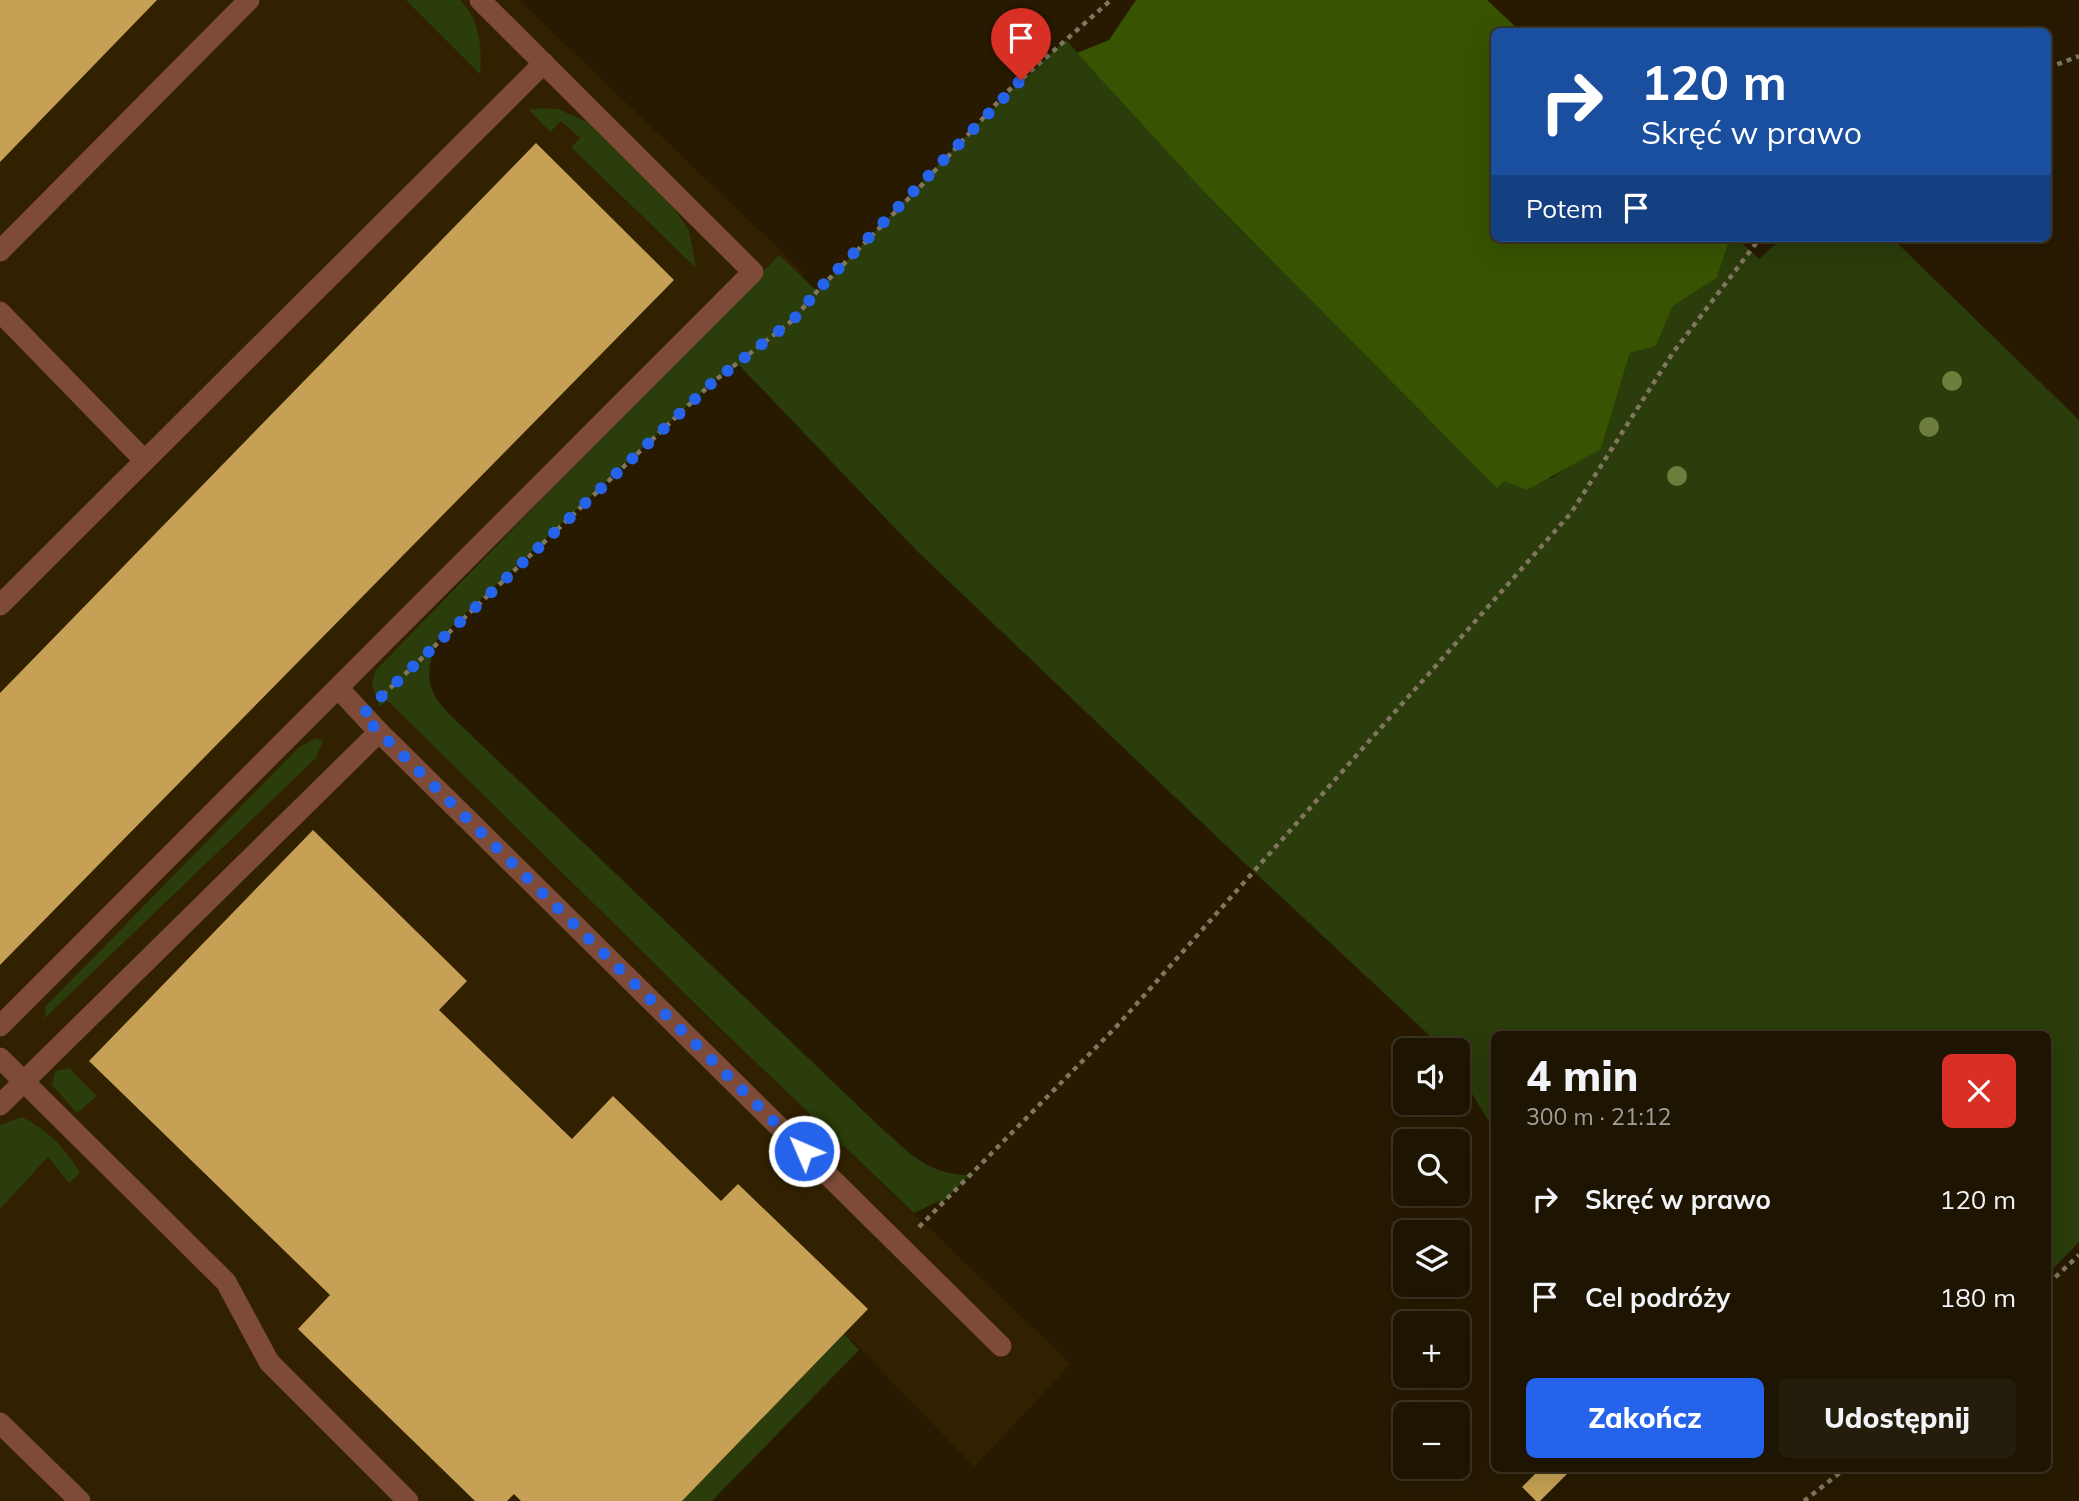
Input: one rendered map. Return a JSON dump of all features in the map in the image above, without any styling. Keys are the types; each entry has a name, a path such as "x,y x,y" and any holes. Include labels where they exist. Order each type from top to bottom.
{"lane":[{"path":"0,251 248,0"},
{"path":"0,1026 753,272 480,0"},
{"path":"0,605 544,63"},
{"path":"0,312 144,460"},
{"path":"339,689 379,732 1001,1346"},
{"path":"0,1105 379,732"},
{"path":"0,1058 226,1282 268,1362 408,1501"},
{"path":"0,1423 80,1501"}],"path":[{"path":"362,715 713,382 793,320 819,289 920,187 1007,92 1111,0"},
{"path":"2051,67 2079,56"},
{"path":"901,1247 1117,1026 1570,513 1672,354 1757,242"},
{"path":"2051,1281 2079,1255"},
{"path":"1804,1501 1841,1472"}],"shaded area":[{"path":"0,0 519,0 804,273 378,690 725,1033 1071,1364 974,1467 851,1339 695,1501 0,1501"}],"green space":[{"path":"406,0 460,0 476,25 481,54 480,74"},
{"path":"1136,0 1487,0 1517,28 1491,28 1491,242 1729,242 1717,278 1673,306 1656,346 1630,353 1601,449 1527,490 1504,481 1497,488 1205,193 1077,53 1109,40"},
{"path":"1066,40 1205,193 1497,487 1504,481 1552,478 1571,464 1601,449 1630,353 1656,346 1673,306 1717,278 1729,242 1740,242 1759,259 1778,242 1896,242 2079,420 2079,1242 2051,1271 2051,1031 1491,1031 1491,1125 1470,1091 1470,1038 1432,1038 916,550 738,364 713,382 437,640 429,670 430,682 439,701 456,721 877,1124 908,1152 929,1166 941,1171 970,1175 942,1203 939,1201 914,1213 725,1033 387,700 380,707 372,686 375,671 779,255 817,291 970,132"},
{"path":"558,109 587,122 676,211 689,231 696,268 571,147 580,138 561,121 550,132 529,110"},
{"path":"315,738 323,741 316,758 44,1019 46,1006 298,748"},
{"path":"69,1068 97,1096 77,1113 52,1085 55,1071"},
{"path":"22,1117 55,1140 80,1173 69,1183 48,1157 0,1209 0,1125"},
{"path":"844,1334 859,1350 712,1501 682,1501"}],"building":[{"path":"0,0 157,0 0,162"},
{"path":"536,143 674,280 0,965 0,693"},
{"path":"313,830 467,981 439,1010 572,1139 613,1096 721,1201 738,1184 868,1309 682,1501 521,1501 514,1494 507,1501 475,1501 298,1329 330,1295 89,1061"},
{"path":"1537,1472 1569,1472 1540,1501 1536,1501 1522,1487"}],"route":[{"path":"804,1151 362,715 438,640 713,382 793,320 819,289 1021,80"}]}
